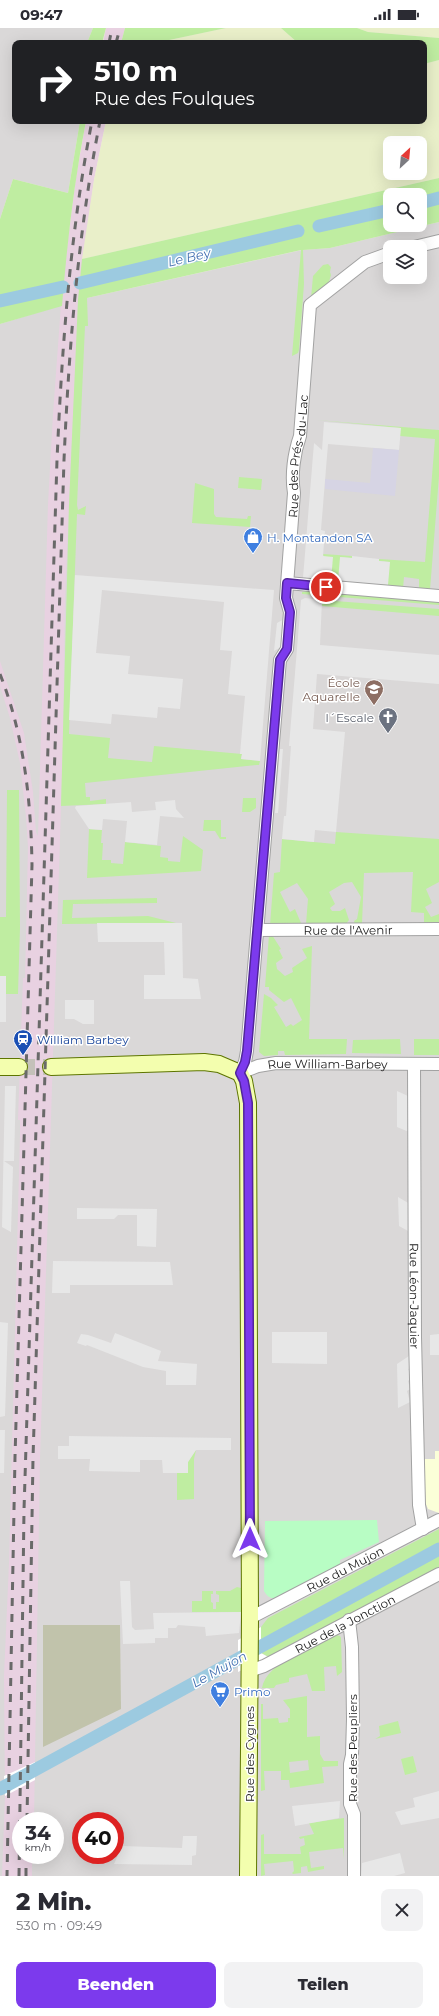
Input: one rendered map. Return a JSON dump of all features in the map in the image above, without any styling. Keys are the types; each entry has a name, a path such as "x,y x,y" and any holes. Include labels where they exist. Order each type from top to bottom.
{"street":[{"path":"427,244 439,241"},
{"name":"Rue des Prés-du-Lac","path":"240,1073 245,1062 247,1051 280,660 287,649 290,612 286,598 294,493 292,484 296,446 300,436 310,305 365,262 383,256"},
{"path":"287,583 439,596"},
{"name":"Rue de l'Avenir","path":"257,930 439,929"},
{"path":"51,1067 204,1062 230,1067 240,1073 244,1081 248,1103 250,1625"},
{"name":"Rue William-Barbey","path":"240,1073 258,1066 276,1063 439,1064"},
{"name":"Rue Léon-Jaquier","path":"414,1064 415,1337 420,1505 423,1529"},
{"path":"0,1067 19,1067"},
{"name":"Rue du Mujon","path":"250,1625 439,1520"},
{"name":"Rue de la Jonction","path":"250,1668 264,1666 439,1574"},
{"name":"Rue des Peupliers","path":"349,1620 352,1646 353,1719 352,1755 350,1764 350,1804 354,1814 354,1876"},
{"name":"Rue des Cygnes","path":"248,1876 250,1625"}],"shaded area":[{"path":"0,28 93,28 88,40 12,40 12,124 80,124 68,193 13,179 0,219"},
{"path":"106,28 125,28 122,40 104,40"},
{"path":"226,28 281,28 295,40 169,40"},
{"path":"357,28 439,28 439,38 368,32"},
{"path":"439,60 439,178 395,188 383,188 383,191 82,259 94,180 105,124 427,124 427,63"},
{"path":"85,124 105,124 94,180 80,283 65,599 63,746 40,1458 34,1812 12,1812 12,1864 32,1864 32,1876 2,1876 5,1796 4,1676 9,1563 20,1134 20,1120 18,1120 23,978 25,978 28,847 20,763 10,718 0,686 0,661 24,733 33,792 36,832 38,836 48,504 63,277 76,177"},
{"path":"439,222 439,1876 0,1876 0,324 78,300 302,250 330,248 397,232 427,232 427,225"},
{"path":"324,422 401,428 399,450 328,444 321,530 325,531 323,556 333,557 331,580 321,579 321,581 303,578 314,443 322,450"},
{"path":"373,448 399,450 395,496 325,489 325,479 370,483"},
{"path":"352,556 379,559 379,561 390,562 388,585 377,584 376,586 338,581 340,557 352,558"},
{"path":"75,575 274,590 260,761 241,759 242,754 240,754 245,696 228,694 232,651 220,650 224,602 102,590 96,653 130,656 128,674 183,679 180,709 158,707 157,718 112,714 111,724 69,720"},
{"path":"305,598 322,600 320,645 439,655 439,684 317,674 313,729 345,732 336,832 315,830 314,842 282,839 284,816 286,816 291,746 289,746 301,600"},
{"path":"286,618 283,646 274,651 277,623"},
{"path":"280,749 283,749 278,813 275,813"},
{"path":"175,800 176,809 184,818 160,816 157,845 125,842 127,821 103,819 102,830 89,829 75,808 76,806 131,802 132,812 156,810 155,802"},
{"path":"97,923 182,923 183,978 198,979 201,999 144,999 144,975 165,975 164,942 98,942"},
{"path":"0,976 6,976 6,1022 0,1022"},
{"path":"65,1000 94,1000 94,1024 83,1024 74,1019 65,1019"},
{"path":"5,1086 16,1086 14,1161 4,1161 13,1167 11,1232 2,1227"},
{"path":"397,1091 408,1096 409,1132 397,1127"},
{"path":"398,1197 410,1204 410,1232 399,1226"},
{"path":"77,1208 157,1209 156,1247 137,1246 137,1215 118,1215 114,1219 77,1219"},
{"path":"53,1261 170,1262 173,1285 70,1285 70,1293 52,1293"},
{"path":"0,1322 8,1323 5,1416 0,1417"},
{"path":"272,1332 327,1332 327,1364 272,1363"},
{"path":"115,1333 161,1351 158,1361 197,1364 196,1385 166,1385 166,1371 143,1367 87,1345 77,1343 81,1334 111,1343"},
{"path":"439,1334 439,1355 430,1355 430,1335"},
{"path":"409,1356 410,1368 408,1369 410,1379 408,1381 410,1389 407,1391 410,1402 398,1408 397,1364"},
{"path":"0,1430 5,1430 4,1473 0,1473"},
{"path":"69,1436 231,1438 231,1450 196,1450 188,1462 188,1473 163,1473 162,1460 140,1460 140,1472 89,1471 90,1459 58,1459 58,1446 69,1446"},
{"path":"435,1451 439,1451 439,1513 428,1509 425,1502 425,1459 435,1459"},
{"path":"120,1581 130,1581 132,1627 135,1630 154,1629 153,1613 241,1612 239,1633 206,1636 205,1627 178,1625 176,1628 168,1628 168,1638 155,1638 155,1643 123,1644"},
{"path":"43,1625 120,1625 121,1709 43,1747"},
{"path":"439,1791 439,1818 401,1825 395,1812 415,1807 413,1798"},
{"path":"340,1801 339,1818 295,1826 292,1806"},
{"path":"183,1836 197,1836 196,1855 192,1856 192,1865 114,1864 124,1864 124,1846 182,1848"},
{"path":"400,1853 405,1873 394,1876 361,1876 362,1863"}],"green space":[{"path":"93,28 106,28 103,40 88,40"},
{"path":"125,28 226,28 169,40 122,40"},
{"path":"281,28 357,28 368,32 439,38 439,60 427,63 427,40 295,40"},
{"path":"80,124 85,124 71,213 62,306 0,324 0,219 13,179 68,193"},
{"path":"439,178 439,222 427,225 427,188 395,188"},
{"path":"383,191 383,232 397,232 330,248 303,250 304,284 299,350 298,353 292,356 301,250 87,298 88,326 85,326 77,505 78,510 86,506 85,515 77,514 69,734 110,738 108,758 152,762 154,746 242,754 241,759 260,761 259,765 85,783 86,797 90,797 90,801 106,799 106,804 61,806 69,505 78,300 82,259"},
{"path":"328,264 331,267 331,275 328,285 311,298 313,276 323,265"},
{"path":"317,420 439,430 439,476 430,590 419,589 419,579 404,577 403,589 376,586 390,562 379,561 379,559 425,562 435,439 400,436 400,428"},
{"path":"239,477 262,479 261,490 238,488"},
{"path":"195,483 214,489 214,514 216,517 247,519 248,516 251,516 250,527 192,523"},
{"path":"323,554 352,556 352,558 340,557 350,584 321,581 321,579 331,580"},
{"path":"307,591 439,602 439,605 302,594 302,592"},
{"path":"322,600 439,609 439,616 322,606"},
{"path":"7,790 19,790 20,928 18,994 6,994 6,976 0,976 0,917 6,917"},
{"path":"243,798 256,798 256,808 250,812 242,812"},
{"path":"204,820 221,820 221,837 226,837 226,839 220,839 215,831 203,831"},
{"path":"89,829 102,830 102,860 111,860 111,863 123,864 125,842 161,846 160,857 168,858 168,861 180,862 183,836 203,850 201,871 87,878"},
{"path":"336,832 439,839 439,882 426,889 432,903 425,907 431,917 439,914 439,924 424,924 424,913 411,912 413,872 364,873 362,924 355,925 354,921 357,919 361,897 352,882 344,883 329,892 335,904 330,908 332,911 340,911 345,908 349,920 345,925 306,924 308,899 297,883 280,892 290,912 295,909 301,923 270,925 274,873 280,872 282,839 335,844"},
{"path":"157,898 157,903 73,904 72,918 148,916 176,923 62,924 63,900"},
{"path":"269,935 272,935 281,949 279,950 283,958 276,963 277,969 285,976 293,972 292,968 307,958 302,949 312,946 309,1039 347,1039 346,1054 285,1055 284,1051 278,1051 278,1055 264,1056 259,1052 264,994 278,1005 274,1007 286,1027 291,1024 293,1026 302,1020 291,998 284,1002 269,990 269,987 265,987"},
{"path":"400,1039 401,1054 352,1053 353,1040"},
{"path":"414,1039 439,1039 439,1055 414,1055"},
{"path":"196,1450 194,1459 194,1499 177,1500 177,1473 187,1473 188,1462"},
{"path":"377,1520 379,1542 340,1560 340,1565 276,1598 270,1598 265,1593 265,1521"},
{"path":"439,1529 439,1545 261,1642 261,1627 268,1618"},
{"path":"439,1554 439,1567 269,1657 261,1653 261,1650"},
{"path":"237,1587 241,1588 241,1612 192,1612 192,1601 202,1601 202,1591 213,1591 213,1594 211,1594 211,1602 213,1603 213,1609 216,1609 216,1602 219,1602 219,1595 216,1594 216,1591 230,1591"},
{"path":"334,1634 340,1636 341,1638 342,1672 337,1676 336,1666 324,1667 325,1691 312,1691 307,1674 289,1678 289,1682 276,1685 274,1688 262,1688 265,1679 281,1663"},
{"path":"307,1696 307,1737 320,1736 320,1754 324,1761 338,1761 338,1766 322,1767 324,1783 290,1788 289,1780 281,1780 281,1771 264,1771 265,1790 261,1791 261,1704 263,1704 263,1719 278,1718 279,1723 288,1722 288,1718 290,1718 290,1709 283,1700","holes":["308,1760 309,1770 290,1773 289,1762"]},
{"path":"398,1721 401,1733 375,1739 380,1736 379,1726"},
{"path":"413,1756 417,1772 405,1775 401,1759"},
{"path":"344,1818 344,1859 343,1848 309,1852 311,1868 324,1866 324,1869 308,1872 307,1866 301,1867 301,1873 293,1874 293,1861 264,1864 265,1875 261,1876 261,1835 264,1834 264,1854 301,1854 300,1847 305,1845 304,1838 300,1839 299,1837 314,1834 309,1823"}],"pier":[{"path":"261,1627 261,1653 268,1657 238,1672 238,1640"},
{"path":"35,1762 35,1780 5,1796 4,1776"}],"waterway":[{"name":"Le Bey","path":"427,201 439,198"},
{"name":"Le Bey","path":"319,226 383,212"},
{"name":"Le Bey","path":"80,283 298,231"},
{"name":"Le Bey","path":"0,301 63,287"},
{"name":"Le Mujon","path":"0,1789 439,1549"}],"tunnel":[{"path":"19,1067 51,1067"}],"railway":[{"path":"110,40 112,28"},
{"path":"117,40 120,28"},
{"path":"19,1876 24,1510 57,460 61,375 68,290 78,205 91,124"},
{"path":"27,1812 33,1458 64,460 72,332 80,247 92,163 99,124"},
{"path":"0,674 15,720 25,768 30,816 32,865 15,1457 7,1876"},
{"path":"26,1864 26,1876"}],"place":[{"name":"H. Montandon SA","path":"253,554"},
{"name":"École Aquarelle","path":"374,706"},
{"name":"l´Escale","path":"388,734"},
{"name":"William Barbey","path":"23,1056"},
{"name":"Primo","path":"220,1708"}],"route":[{"path":"250,1539 248,1103 244,1081 240,1073 245,1062 247,1051 280,660 287,649 290,612 286,598 287,583 326,587"}]}
